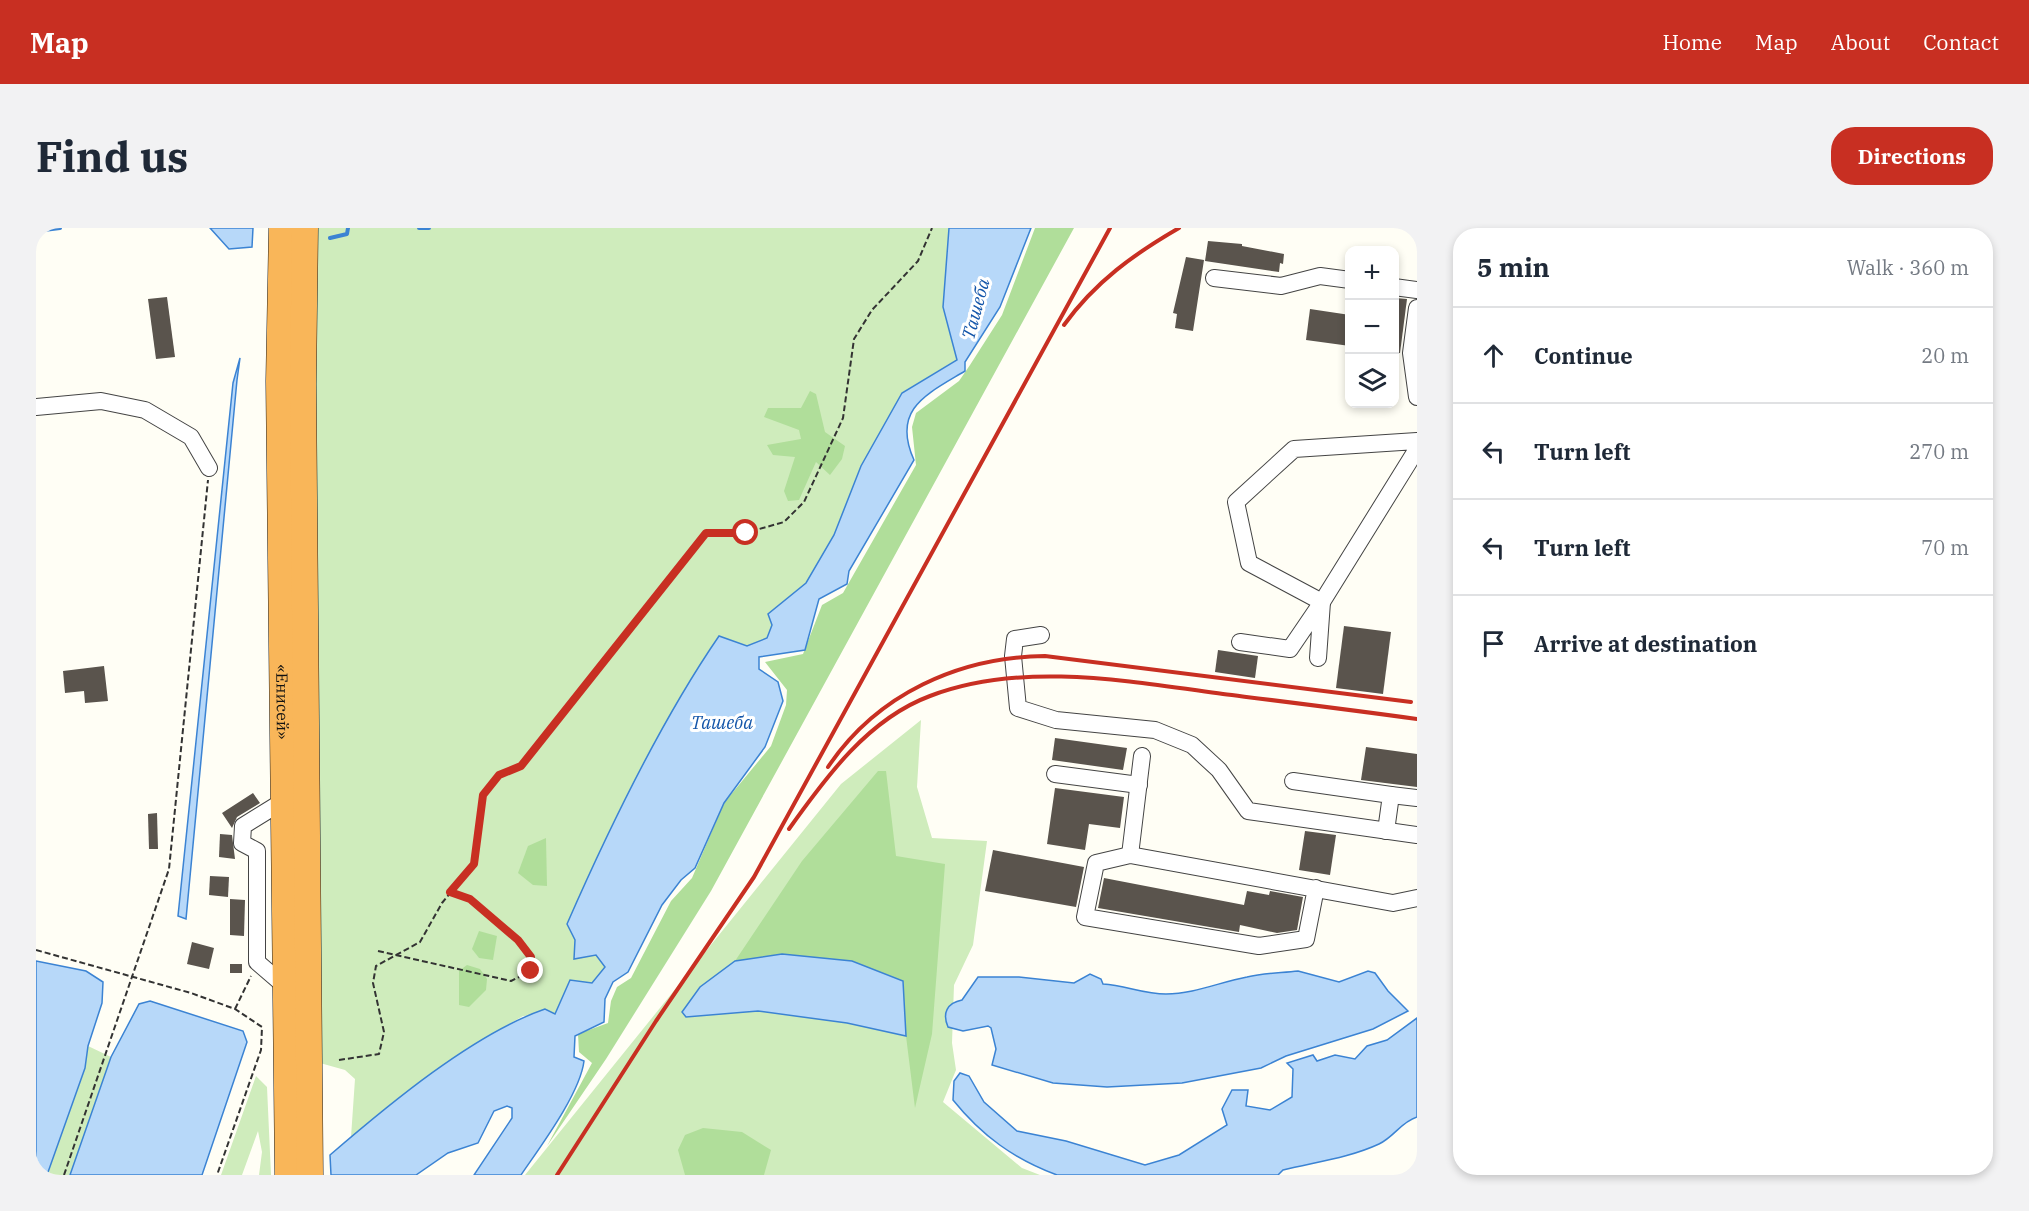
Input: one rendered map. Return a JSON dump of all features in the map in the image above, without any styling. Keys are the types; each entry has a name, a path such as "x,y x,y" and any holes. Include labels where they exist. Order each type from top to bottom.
{"highway":[{"name":"«Енисей»","path":"282,228 279,381 288,1175"},
{"name":"«Енисей»","path":"305,228 303,384 310,1175"}],"lane":[{"path":"1214,278 1281,286 1320,276 1345,279"},
{"path":"1399,288 1417,290"},
{"path":"1417,308 1411,353 1417,398"},
{"path":"36,407 101,400 145,410 191,437 209,468"},
{"path":"1322,602 1249,563 1236,502 1294,449 1417,441"},
{"path":"1240,642 1290,649 1322,602 1417,449"},
{"path":"1318,658 1322,602"},
{"path":"1041,634 1015,639 1013,656 1018,708 1056,720 1155,730 1192,745 1219,770 1248,811 1417,835"},
{"path":"1130,855 1142,756"},
{"path":"1056,774 1139,785"},
{"path":"1293,781 1417,798"},
{"path":"1386,831 1391,795"},
{"path":"285,800 243,826 242,843 257,851 257,962 286,987"},
{"path":"1316,888 1306,939 1258,946 1085,917 1096,862 1130,855 1316,888 1393,903 1417,898"}],"path":[{"path":"339,1060 379,1054 384,1032 374,983 376,966 420,942 450,892 474,864 483,795 499,775 521,766 706,533 746,533 784,522 804,502 843,418 854,339 872,310 918,261 932,228"},
{"path":"64,1175 169,869 209,468"},
{"path":"378,951 511,981 531,971 531,957 518,940 470,899 450,892"},
{"path":"36,950 132,975 235,1009 262,1027 261,1050 217,1175"},
{"path":"235,1009 257,962"}],"green space":[{"path":"316,228 949,228 943,307 957,360 902,393 861,466 834,535 806,583 769,614 772,625 767,638 747,646 596,955 606,967 592,983 570,980 555,1014 523,1016 470,1047 351,1137 355,1079 345,1070 320,1063 314,384"},
{"path":"1035,228 1074,228 711,891 606,1059 547,1146 592,1063 579,1052 578,1034 608,1023 611,1001 617,987 631,978 671,901 692,878 724,803 771,746 786,705 787,690 765,662 803,654 822,605 843,593 916,465 912,427 916,413 959,381 970,365 1002,315"},
{"path":"810,391 816,394 825,432 845,446 842,459 830,475 816,462 799,500 788,501 784,491 795,457 773,455 767,445 801,439 799,430 764,417 768,408 801,408"},
{"path":"921,720 917,787 932,838 987,841 973,945 954,985 952,1043 956,1070 943,1102 1022,1168 1040,1175 525,1175 841,784"},
{"path":"878,771 886,771 896,856 945,864 932,1034 915,1108 906,1036 903,981 782,954 735,961 802,861"},
{"path":"546,838 547,886 533,885 518,873 528,846"},
{"path":"479,931 497,936 493,960 479,958 472,949"},
{"path":"467,965 480,969 487,979 486,990 469,1007 459,1005 459,971"},
{"path":"88,1046 111,1057 70,1175 47,1175 85,1068"},
{"path":"256,1076 267,1087 271,1175 259,1175 262,1152 258,1131 242,1175 221,1175"},
{"path":"703,1128 742,1132 771,1150 764,1175 685,1175 678,1150 685,1135"}],"water":[{"path":"210,228 253,228 252,247 229,249"},
{"name":"Ташеба","path":"949,228 1031,228 1000,307 965,362 965,371 926,396 910,415 907,428 908,442 914,460 849,571 847,584 819,599 805,650 759,657 759,669 778,682 783,701 765,747 724,803 695,868 681,880 662,905 628,972 613,982 605,999 604,1022 575,1036 574,1057 584,1061 581,1074 567,1104 548,1135 521,1175 474,1175 512,1118 512,1108 507,1106 494,1111 478,1143 448,1153 416,1175 331,1175 330,1155 405,1093 461,1053 517,1020 545,1009 555,1014 570,980 592,983 605,967 596,955 574,959 575,940 567,924 618,813 676,704 719,636 747,646 767,638 772,625 768,614 806,583 834,535 861,466 902,393 957,360 943,307"},
{"path":"240,358 186,919 178,916 233,383"},
{"path":"782,954 852,961 903,981 906,1036 847,1023 758,1011 686,1017 682,1012 700,987 735,961"},
{"path":"36,961 86,971 103,982 102,1003 88,1046 85,1068 47,1175 36,1175"},
{"path":"1298,971 1339,982 1368,971 1375,973 1388,991 1408,1011 1373,1029 1286,1056 1261,1068 1182,1083 1107,1087 1053,1083 992,1065 996,1049 991,1028 988,1026 963,1031 948,1027 946,1017 949,1006 962,1000 978,977 1019,977 1074,983 1090,974 1101,979 1103,984 1166,994 1197,990 1253,976"},
{"path":"150,1001 243,1031 247,1042 202,1175 70,1175 111,1057 139,1004"},
{"path":"1417,1018 1417,1117 1406,1122 1384,1141 1368,1149 1283,1170 1278,1175 1057,1175 1027,1162 1000,1145 975,1125 953,1100 954,1081 960,1073 969,1076 984,1102 1017,1131 1066,1141 1145,1165 1179,1155 1227,1125 1222,1109 1232,1090 1248,1090 1246,1106 1270,1110 1292,1097 1293,1069 1287,1063 1313,1055 1317,1061 1335,1055 1355,1059 1367,1046 1387,1040"}],"building":[{"path":"1208,241 1242,244 1242,246 1284,254 1283,264 1280,263 1279,272 1205,261"},
{"path":"1186,257 1204,260 1193,331 1175,328 1177,314 1173,313"},
{"path":"167,297 175,357 156,359 148,299"},
{"path":"1399,298 1407,299 1399,353"},
{"path":"1310,309 1345,314 1345,345 1306,340"},
{"path":"1344,626 1391,632 1383,694 1336,688"},
{"path":"1218,650 1258,656 1255,678 1215,672"},
{"path":"104,666 108,701 85,703 84,691 65,693 63,671"},
{"path":"1055,738 1127,748 1123,770 1052,760"},
{"path":"1366,747 1417,754 1417,787 1361,780"},
{"path":"1055,788 1124,797 1120,828 1089,824 1085,850 1047,844"},
{"path":"253,793 260,803 237,817 232,828 222,813"},
{"path":"157,813 158,849 149,849 148,814"},
{"path":"1305,831 1336,835 1330,875 1299,870"},
{"path":"220,834 232,835 235,859 219,857"},
{"path":"993,850 1084,867 1076,907 985,891"},
{"path":"210,876 229,877 228,897 209,895"},
{"path":"1104,878 1244,905 1247,891 1269,895 1270,891 1303,897 1297,930 1277,933 1240,925 1239,932 1098,908"},
{"path":"230,899 245,900 244,936 230,935"},
{"path":"192,942 214,948 209,969 187,964"},
{"path":"230,964 242,964 242,973 230,973"}],"waterway":[{"path":"36,231 60,228"},
{"path":"330,238 347,234 348,228"},
{"path":"419,228 429,228"}],"railway":[{"path":"557,1175 656,1021 754,877 1110,228"},
{"path":"1064,325 1089,295 1116,270 1179,228"},
{"path":"828,767 848,741 870,719 923,684 951,672 1013,658 1045,656 1411,702"},
{"path":"789,829 834,770 868,734 908,706 965,685 1001,679 1075,677 1150,684 1417,719"}],"route":[{"path":"531,971 531,957 518,940 470,899 450,892 474,864 483,795 499,775 521,766 706,533 746,533"}]}
